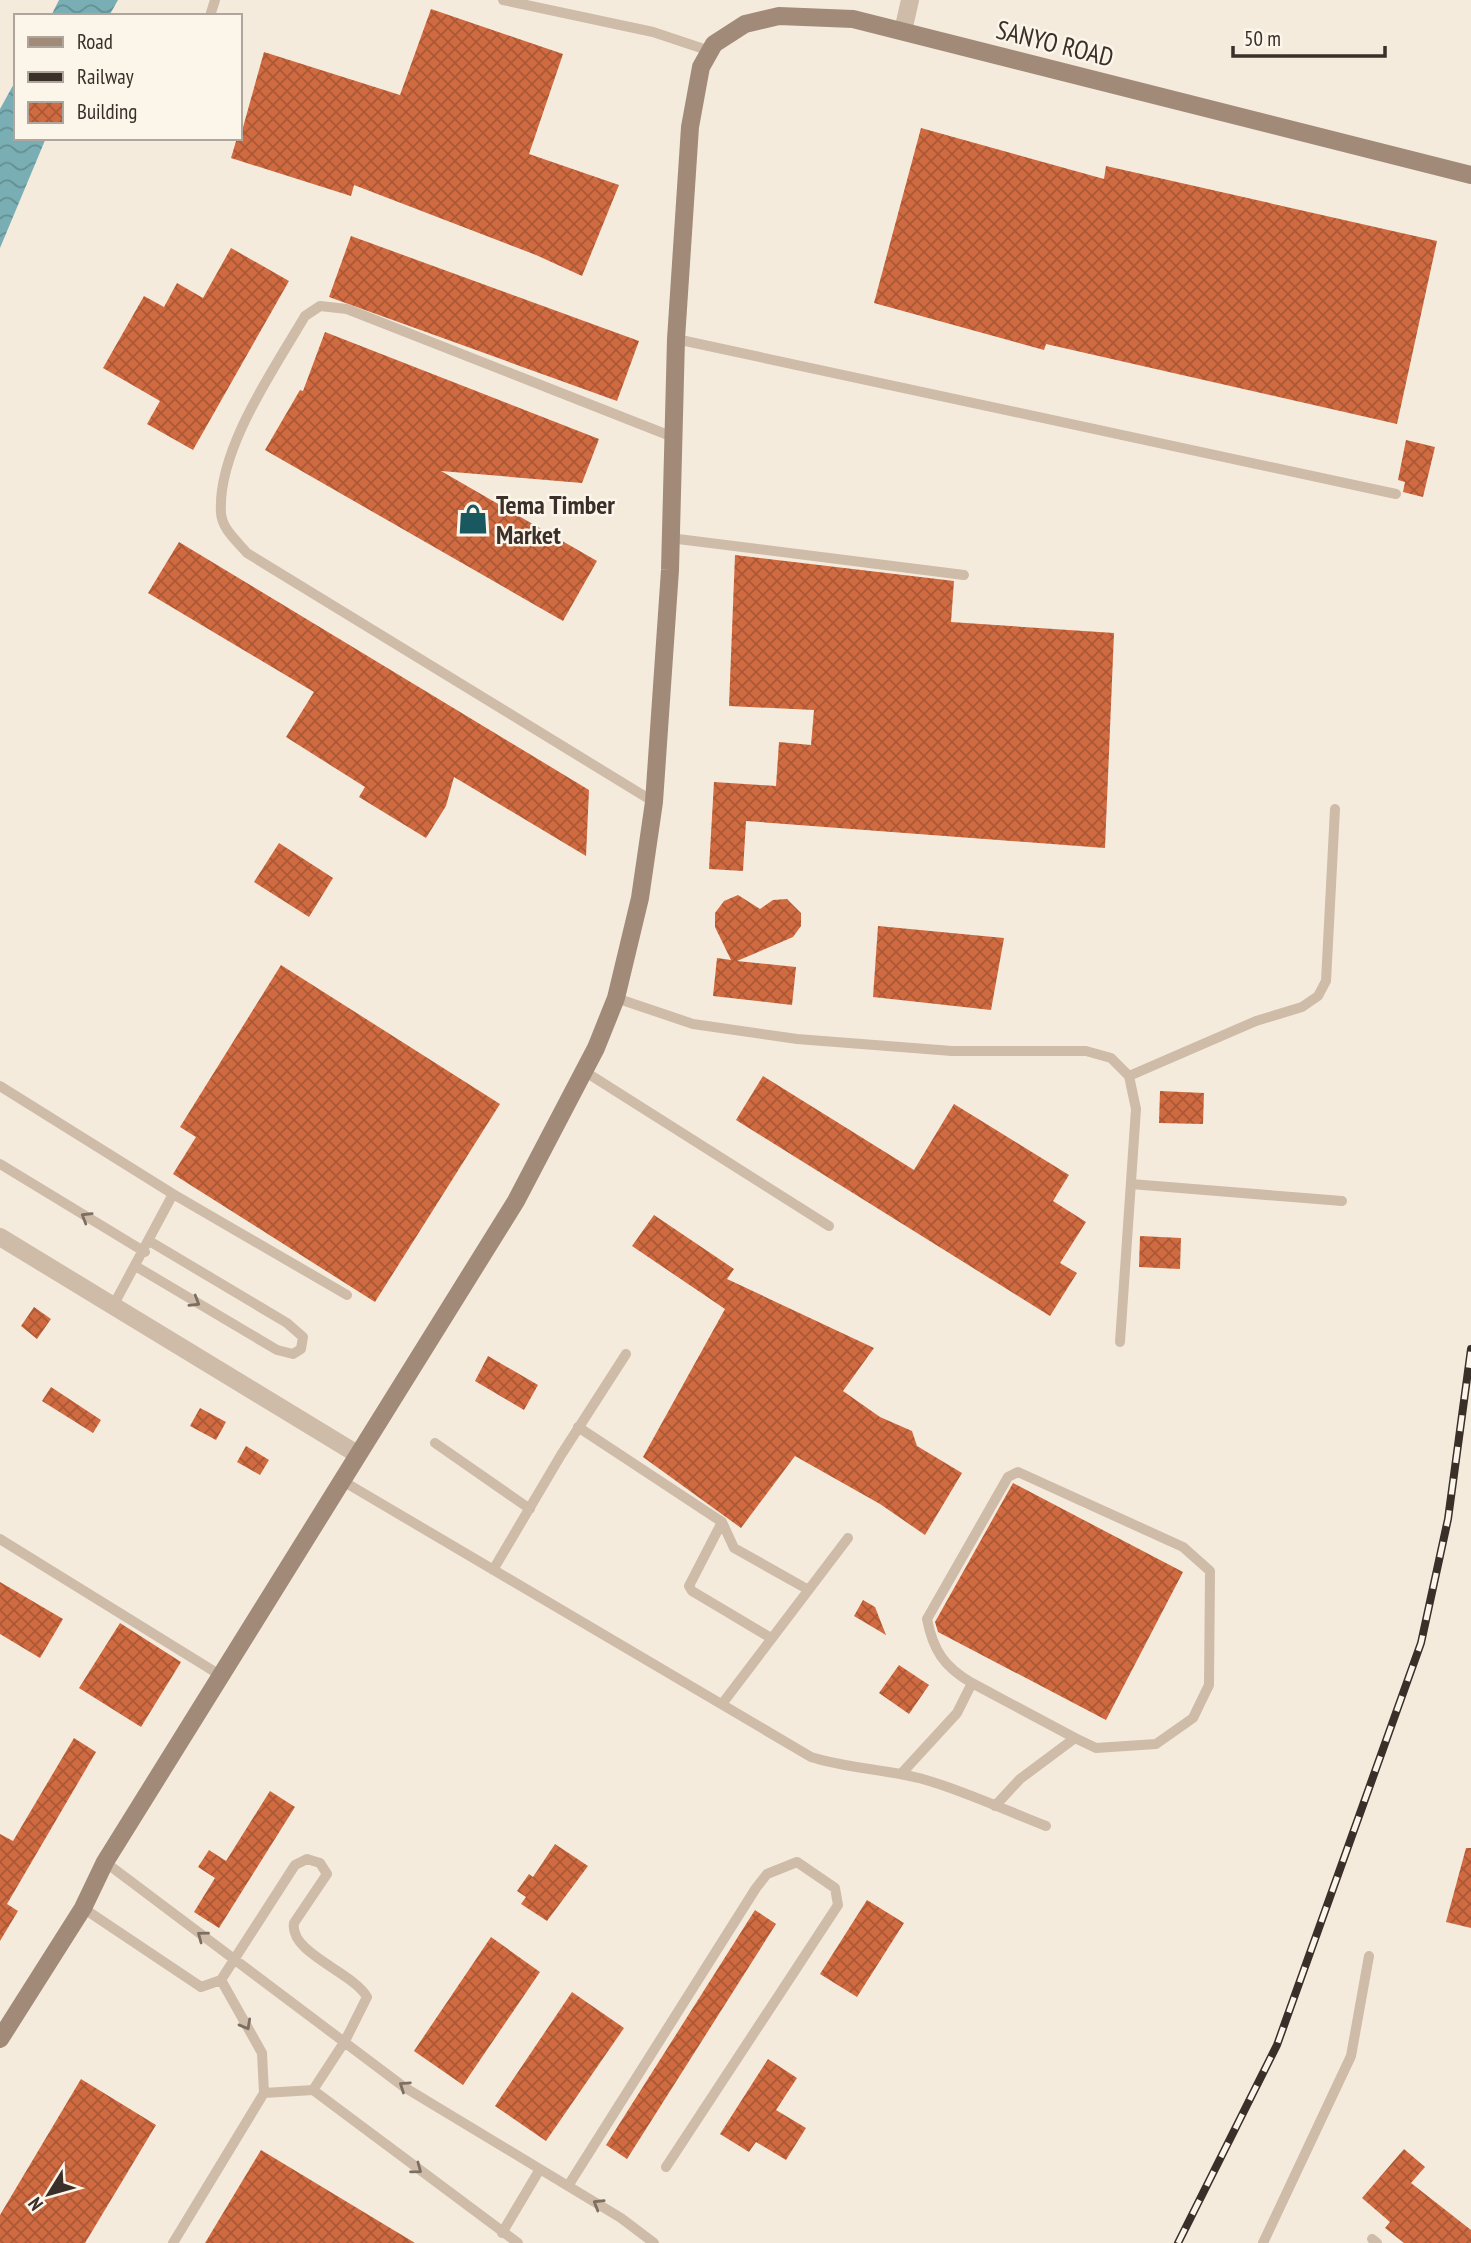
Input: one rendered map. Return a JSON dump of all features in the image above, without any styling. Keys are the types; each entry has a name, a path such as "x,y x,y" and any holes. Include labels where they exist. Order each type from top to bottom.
{"street":[{"path":"903,31 910,0"},
{"name":"SANYO ROAD","path":"710,51 714,44 745,24 779,16 853,19 1471,175"},
{"path":"0,2039 83,1908 105,1862 220,1675 516,1201 584,1071 616,998 640,898 654,802 670,538 676,339 690,127 701,67 710,51"},
{"path":"0,1237 357,1454"}],"lane":[{"path":"503,0 653,32 710,51"},
{"path":"654,802 247,553 226,530 221,514 226,476 243,423 305,316 320,306 347,309 673,437"},
{"path":"676,339 1395,494"},
{"path":"670,538 964,576"},
{"path":"1129,1076 1256,1021 1302,1007 1318,996 1325,981 1335,809"},
{"path":"616,998 693,1024 797,1039 953,1051 1086,1051 1111,1059 1129,1076 1136,1110 1120,1342"},
{"path":"584,1071 829,1226"},
{"path":"0,1086 173,1194 346,1294"},
{"path":"0,1164 145,1252"},
{"path":"1131,1184 1342,1201"},
{"path":"113,1306 145,1252 173,1194"},
{"path":"136,1267 277,1350 293,1354 301,1349 303,1337 287,1323 150,1242"},
{"path":"493,1570 578,1427 626,1354"},
{"path":"578,1427 722,1522 734,1548 807,1589"},
{"path":"435,1443 530,1509"},
{"path":"1018,1472 1183,1547 1210,1571 1209,1685 1193,1718 1156,1744 1096,1748 1075,1738 950,1670 932,1644 927,1619 1008,1478 1018,1472"},
{"path":"341,1480 811,1756 835,1765 927,1780 1046,1826"},
{"path":"722,1522 689,1586 692,1591 771,1638"},
{"path":"722,1704 848,1538"},
{"path":"0,1539 220,1675"},
{"path":"901,1774 957,1713 972,1683"},
{"path":"995,1806 1020,1779 1075,1738"},
{"path":"83,1908 201,1987 221,1980 295,1865 307,1859 320,1863 327,1874 294,1923 293,1932 300,1945 360,1986 367,1997 345,2041 313,2090"},
{"path":"105,1862 233,1961 404,2087 621,2218 654,2243"},
{"path":"569,2186 756,1888 767,1874 797,1862 835,1888 838,1905 666,2167"},
{"path":"1263,2243 1351,2056 1369,1956"},
{"path":"173,2243 264,2093 262,2053 221,1980"},
{"path":"264,2093 313,2090 502,2234 518,2243"},
{"path":"502,2234 540,2169"}],"water":[{"path":"59,0 118,0 110,14 52,14"},
{"path":"14,84 14,140 45,140 0,248 0,109"}],"building":[{"path":"431,9 563,54 529,154 619,185 582,276 536,255 354,185 351,196 231,158 236,140 242,140 242,131 264,52 400,95"},
{"path":"921,128 1104,179 1106,166 1437,241 1397,424 1046,344 1044,350 874,303"},
{"path":"351,236 639,341 617,401 329,297"},
{"path":"231,248 289,281 193,450 147,424 160,401 103,368 144,296 164,307 177,283 203,298"},
{"path":"325,332 599,439 582,483 441,471 597,561 563,621 265,450 300,390 303,391"},
{"path":"1406,440 1435,447 1423,497 1403,492 1405,482 1398,480"},
{"path":"179,542 589,790 586,856 454,777 446,806 426,838 359,797 365,787 286,737 314,692 148,593"},
{"path":"735,555 954,581 951,622 1114,633 1105,848 746,821 743,871 709,869 714,782 776,786 779,742 811,745 814,710 729,706"},
{"path":"279,843 333,878 309,917 254,882"},
{"path":"738,895 760,909 773,900 787,899 801,913 801,926 793,937 737,961 796,967 792,1005 713,996 717,958 731,960 715,927 715,913 724,901"},
{"path":"878,926 1004,938 991,1010 873,997"},
{"path":"281,965 500,1104 375,1302 173,1174 196,1137 180,1127"},
{"path":"763,1076 914,1170 954,1104 1069,1175 1053,1201 1086,1222 1060,1263 1077,1273 1050,1316 736,1120"},
{"path":"1160,1091 1204,1093 1203,1124 1159,1123"},
{"path":"654,1215 734,1269 727,1279 874,1348 843,1391 880,1417 912,1431 917,1446 962,1473 925,1535 880,1504 795,1456 741,1528 643,1457 725,1309 632,1246"},
{"path":"1140,1236 1181,1238 1180,1269 1139,1267"},
{"path":"34,1307 51,1319 37,1339 21,1326"},
{"path":"488,1356 538,1385 524,1410 475,1381"},
{"path":"51,1387 101,1420 93,1433 42,1401"},
{"path":"200,1408 226,1422 216,1440 190,1426"},
{"path":"246,1446 269,1460 260,1475 237,1462"},
{"path":"1013,1483 1183,1572 1106,1720 938,1632 935,1622"},
{"path":"0,1582 63,1619 40,1658 0,1634"},
{"path":"863,1600 875,1607 886,1635 854,1616"},
{"path":"120,1623 181,1662 141,1727 79,1688"},
{"path":"899,1665 929,1685 909,1714 879,1693"},
{"path":"74,1738 96,1752 7,1904 18,1911 0,1941 0,1834 13,1841"},
{"path":"270,1791 295,1807 219,1928 194,1912 215,1878 198,1867 209,1850 226,1861"},
{"path":"555,1844 588,1866 547,1921 521,1904 526,1897 517,1891 529,1874 533,1877"},
{"path":"1466,1848 1471,1848 1471,1928 1446,1922"},
{"path":"867,1900 904,1923 857,1997 820,1974"},
{"path":"755,1910 776,1924 627,2159 606,2145"},
{"path":"491,1937 540,1972 463,2085 414,2051"},
{"path":"572,1992 624,2028 546,2141 495,2106"},
{"path":"768,2059 797,2078 776,2110 806,2128 786,2160 756,2142 749,2152 720,2134"},
{"path":"81,2079 156,2125 85,2243 0,2243 0,2215"},
{"path":"1404,2149 1425,2167 1411,2183 1471,2230 1471,2243 1404,2243 1385,2228 1390,2222 1362,2198"},
{"path":"261,2150 415,2243 205,2243"}],"railway":[{"path":"1178,2243 1277,2045 1421,1643 1448,1519 1471,1349"}],"place":[{"name":"Tema Timber Market","path":"473,519"}]}
